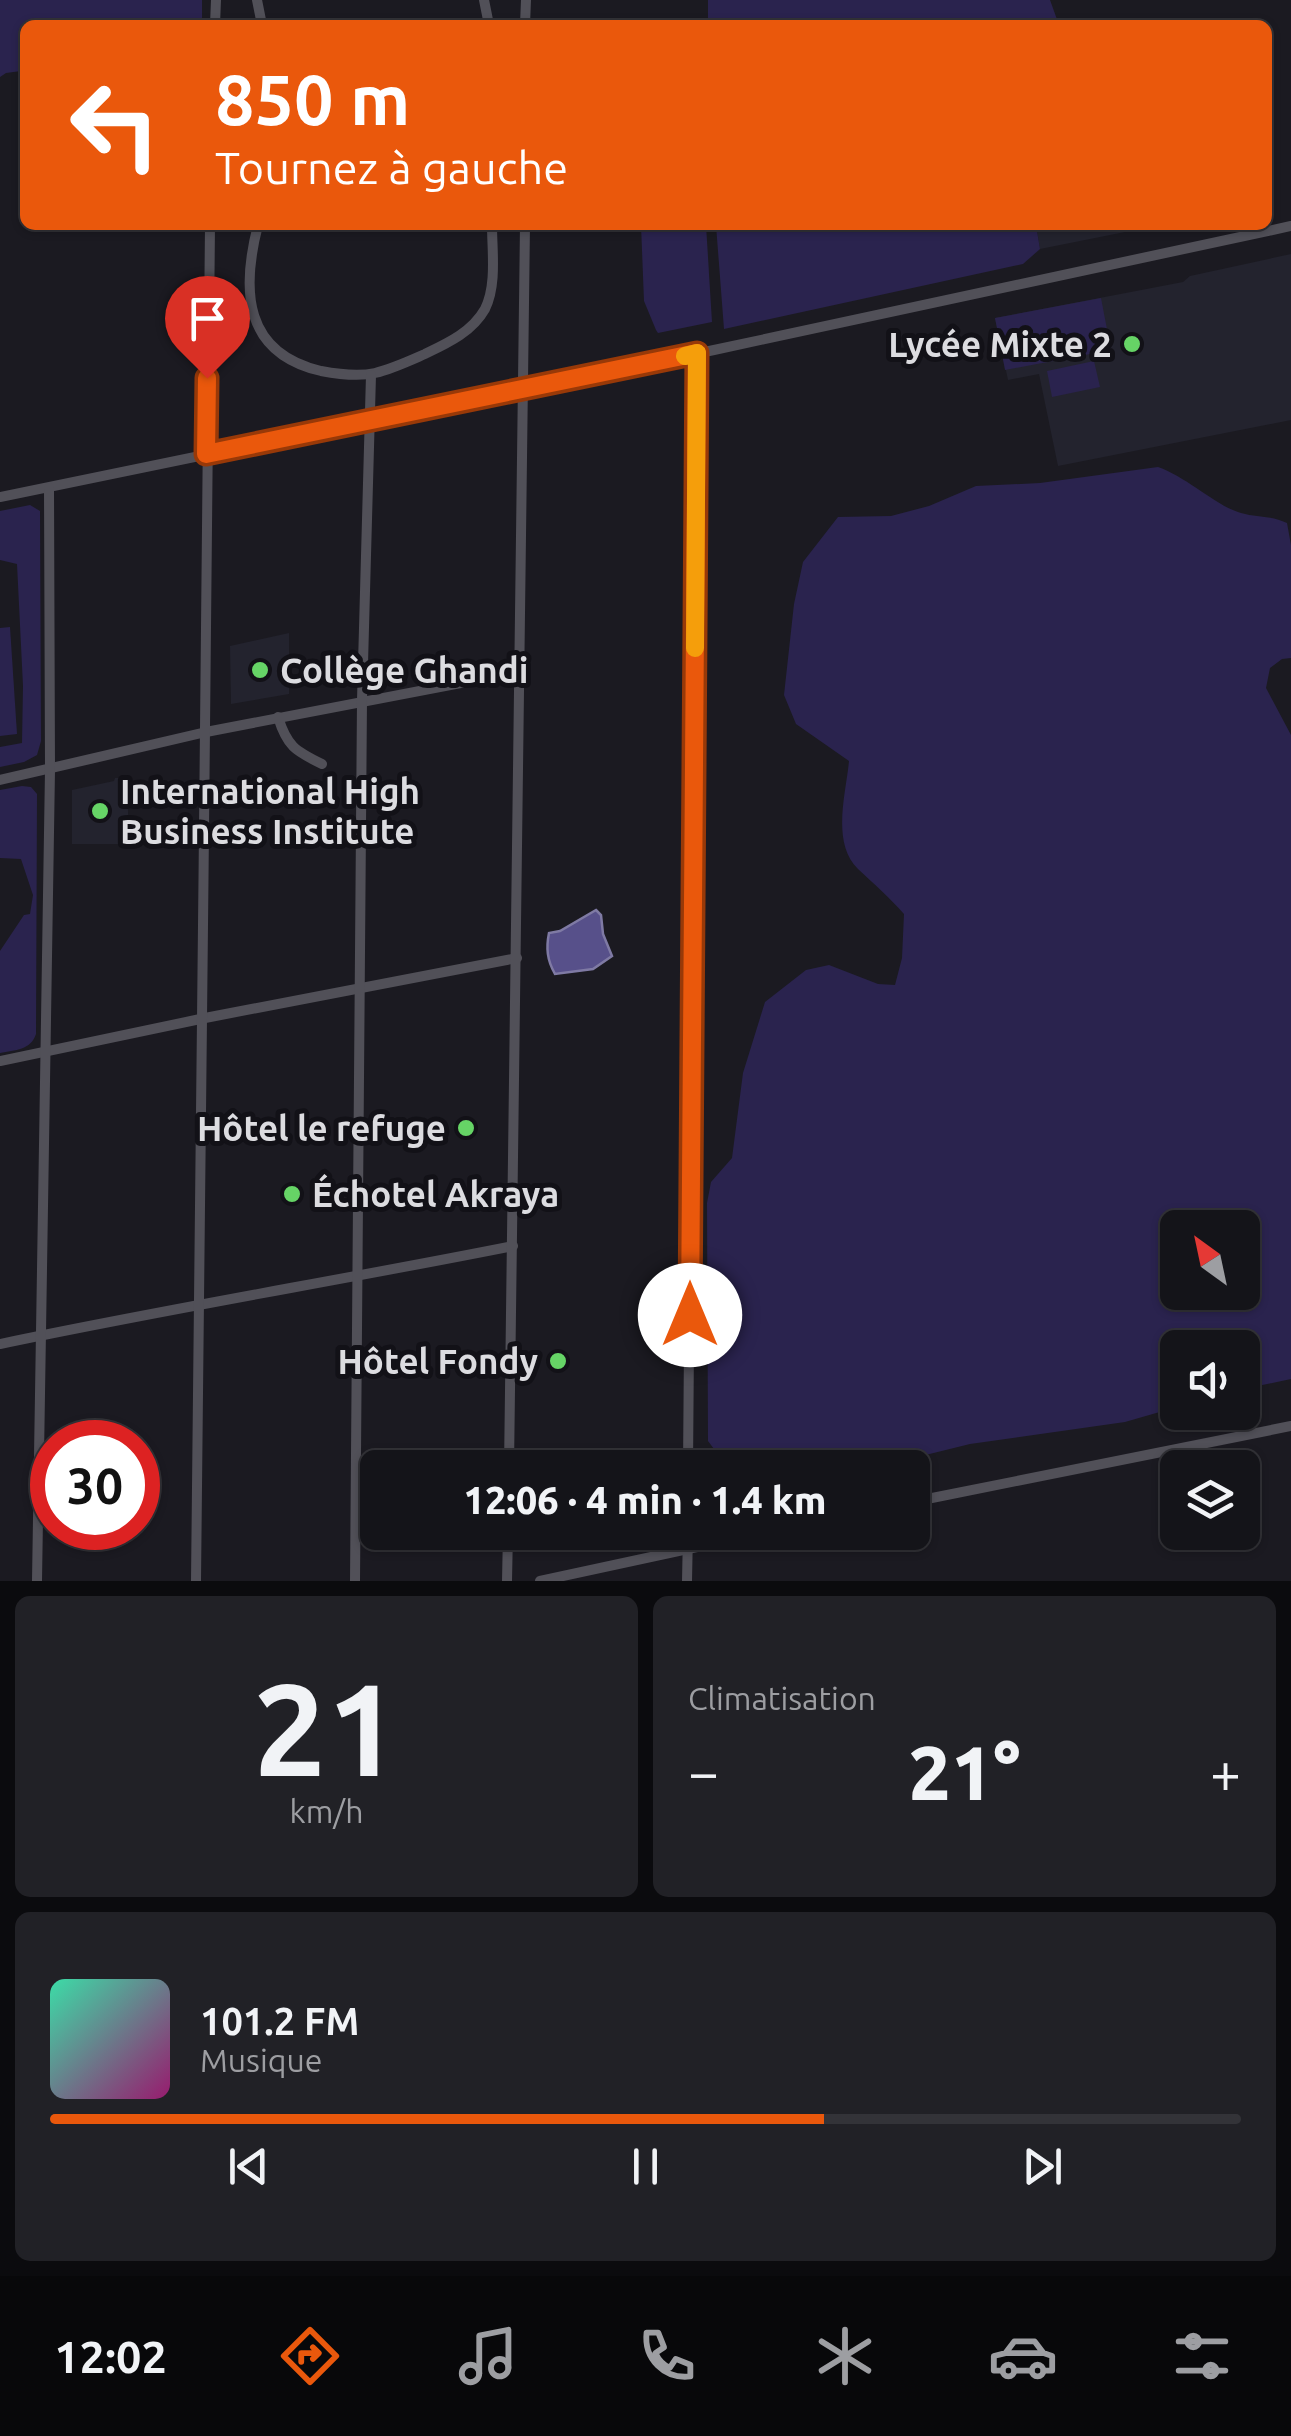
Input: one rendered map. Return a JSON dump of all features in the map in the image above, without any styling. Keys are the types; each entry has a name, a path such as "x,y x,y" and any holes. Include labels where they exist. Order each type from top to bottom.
{"street":[{"path":"0,497 1291,226"},
{"path":"196,1581 205,1018 210,230"},
{"path":"257,230 251,253 252,312 266,341 286,359 309,368 335,374 371,375 461,336 483,312 490,298 492,230"},
{"path":"509,1450 525,230"},
{"path":"688,1450 697,353"},
{"path":"355,1581 362,700 371,375"},
{"path":"37,1581 50,770 49,488"},
{"path":"0,780 206,732 518,672"},
{"path":"278,717 287,741 322,764"},
{"path":"0,1061 516,958"},
{"path":"0,1344 513,1246"},
{"path":"930,1498 1291,1426"},
{"path":"506,1581 507,1550"},
{"path":"540,1581 688,1550 687,1581"}],"shaded area":[{"path":"0,0 202,0 202,20 20,20 20,71 0,77"},
{"path":"708,0 1050,0 1057,20 708,20"},
{"path":"641,230 706,230 712,322 658,333 644,301"},
{"path":"716,230 1037,230 1040,249 1023,264 724,329"},
{"path":"1037,230 1135,230 1040,249"},
{"name":"Lycée Mixte 2","path":"1291,254 1291,420 1058,466 1039,374 1008,380 995,318 1183,282 1190,276"},
{"path":"1101,298 1111,350 1005,370 995,318"},
{"path":"1094,361 1100,387 1052,397 1047,371"},
{"path":"1158,467 1231,509 1287,523 1291,545 1291,658 1270,668 1266,688 1291,735 1291,1379 1260,1385 1260,1330 1160,1330 1160,1412 1125,1422 970,1444 930,1454 930,1450 715,1450 708,1441 707,1203 711,1182 732,1158 743,1073 765,1002 806,970 829,965 878,984 895,985 902,958 904,914 858,869 845,845 842,817 849,761 796,724 784,695 803,562 838,517 891,516 929,506 976,486 1040,483"},
{"path":"30,505 40,511 41,741 37,755 0,767 0,747 22,743 23,686 17,564 0,560 0,511"},
{"path":"10,627 17,734 0,736 0,628"},
{"name":"Collège Ghandi","path":"289,633 289,694 231,704 230,646"},
{"name":"International High Business Institute","path":"127,778 129,844 72,844 72,790"},
{"path":"31,787 37,794 36,1034 26,1046 0,1053 0,951 24,915 30,914 33,895 21,859 0,858 0,790"},
{"path":"596,910 601,915 612,956 593,969 555,974 548,954 549,933 560,931"}],"slow traffic":[{"path":"685,356 697,353 695,648"}],"place":[{"name":"Lycée Mixte 2","path":"1132,344"},
{"name":"Collège Ghandi","path":"260,670"},
{"name":"International High Business Institute","path":"100,811"},
{"name":"Hôtel le refuge","path":"466,1128"},
{"name":"Échotel Akraya","path":"292,1194"},
{"name":"Hôtel Fondy","path":"558,1361"}],"route":[{"path":"207,378 206,454 697,353 690,1315"}]}
